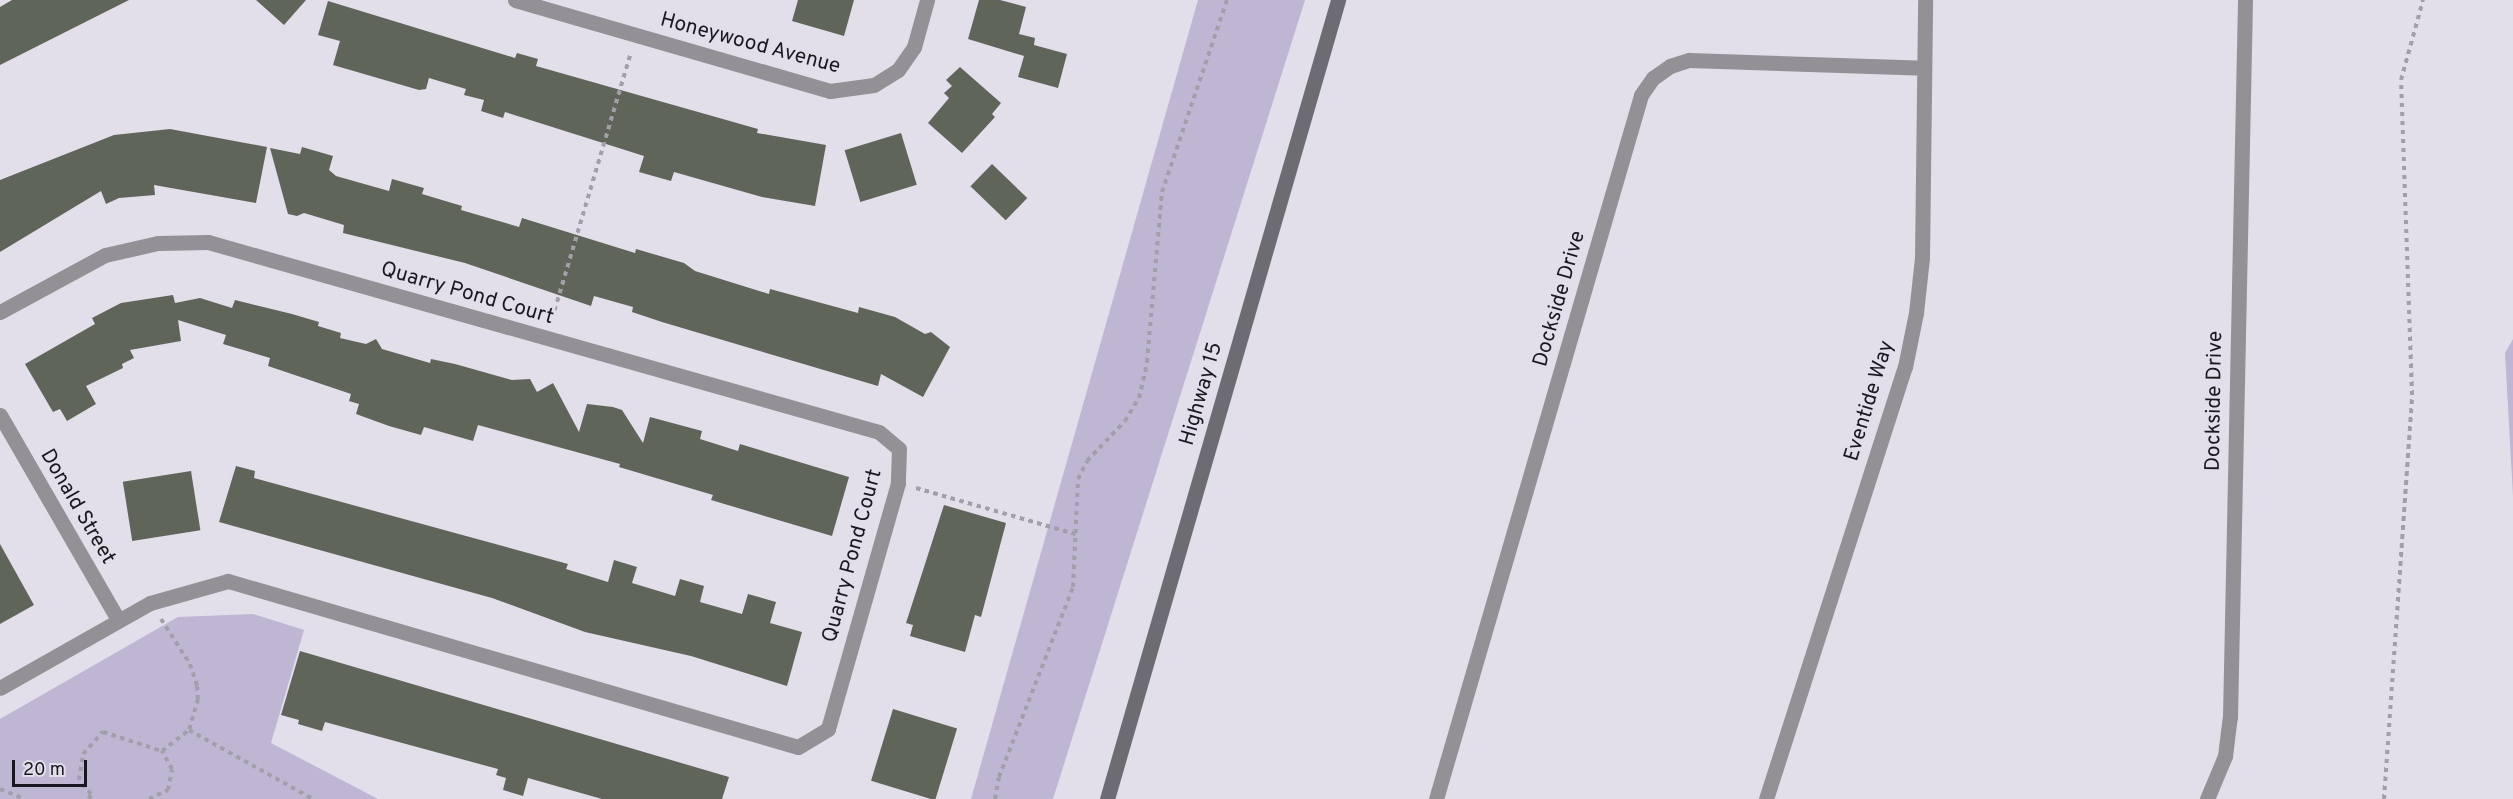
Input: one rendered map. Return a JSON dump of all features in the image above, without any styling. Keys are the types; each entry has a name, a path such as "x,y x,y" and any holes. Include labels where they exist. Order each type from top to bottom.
{"main road":[{"name":"Highway 15","path":"1107,799 1338,0"}],"street":[{"name":"Honeywood Avenue","path":"515,0 830,91 853,91 874,85 898,70 914,47 927,0"},
{"name":"Eventide Way","path":"1766,799 1905,367 1922,258 1925,0"},
{"name":"Dockside Drive","path":"2207,799 2225,756 2230,717 2245,0"},
{"name":"Dockside Drive","path":"1436,799 1641,94 1653,78 1670,66 1689,60 1924,68"},
{"name":"Quarry Pond Court","path":"0,312 105,255 158,243 208,242 879,432 899,449 898,483 828,729 798,747 255,586 228,581 150,603 118,619 0,688"},
{"name":"Donald Street","path":"0,415 118,619"}],"path":[{"path":"995,799 999,777 1074,587 1078,479 1087,461 1125,421 1139,398 1147,362 1162,192 1227,0"},
{"path":"2384,799 2412,395 2401,80 2423,0"},
{"path":"547,339 636,35"},
{"path":"898,483 1075,534"},
{"path":"150,603 190,664 197,686 198,699 189,730 162,751"},
{"path":"189,730 313,799"},
{"path":"98,799 90,797 79,780 83,754 102,732 162,751 172,769 168,790 149,799"},
{"path":"0,789 25,799"}],"shaded area":[{"path":"1198,0 1305,0 1053,799 971,799"},
{"path":"2513,339 2513,496 2505,353"},
{"path":"253,614 304,630 271,743 378,799 0,799 0,719 178,617"}],"building":[{"path":"12,0 129,0 0,65 0,7"},
{"path":"256,0 306,0 284,25"},
{"path":"798,0 854,0 844,36 792,21"},
{"path":"979,0 1000,0 1026,7 1019,34 1035,38 1034,45 1067,54 1058,88 1018,77 1024,56 968,39"},
{"path":"328,1 515,58 517,53 538,59 536,66 758,129 757,133 826,145 815,206 762,197 674,172 671,181 639,172 644,156 505,112 503,118 481,111 484,100 464,95 466,89 429,78 426,89 419,90 333,65 340,41 318,35"},
{"path":"960,67 1001,103 992,114 995,117 962,153 928,123 949,98 944,93 952,86 946,80"},
{"path":"170,129 267,147 256,203 154,185 155,195 119,198 106,204 101,191 0,252 0,180 114,135"},
{"path":"901,133 917,185 860,202 845,150"},
{"path":"302,147 333,156 329,170 336,176 389,191 392,179 424,188 422,194 462,206 461,210 519,227 522,218 635,253 636,249 684,263 695,271 769,294 770,289 858,313 859,307 895,317 925,334 931,332 950,347 923,397 881,374 878,386 662,322 632,312 633,307 594,296 591,306 465,263 343,233 344,225 304,213 297,216 288,214 270,148 300,154"},
{"path":"992,164 1027,198 1006,220 970,186"},
{"path":"173,295 175,303 200,298 232,308 235,300 292,314 319,322 318,326 341,333 340,338 366,344 376,339 382,349 430,363 431,359 512,380 530,379 537,392 553,383 579,432 587,404 613,407 622,410 643,443 650,417 702,431 700,439 738,451 740,444 849,477 832,536 711,500 713,495 619,467 620,464 478,425 473,441 424,427 421,435 389,426 356,414 359,404 349,401 351,394 268,366 270,358 223,344 226,335 178,320 181,341 130,350 134,358 122,364 123,368 86,386 96,404 67,421 60,409 53,412 25,364 95,324 92,318 121,303"},
{"path":"236,466 255,471 254,478 568,564 566,569 608,582 614,560 637,567 632,583 675,596 680,579 704,586 700,602 742,614 748,594 776,602 770,623 802,632 787,686 691,656 585,632 492,598 219,522"},
{"path":"191,471 200,530 132,541 123,482"},
{"path":"944,505 1006,523 981,617 975,615 965,652 910,636 913,625 906,623"},
{"path":"0,544 34,605 0,624"},
{"path":"300,651 729,777 722,799 602,799 528,778 523,796 503,790 506,778 496,775 498,769 325,722 322,731 298,724 299,720 281,715"},
{"path":"893,709 957,729 936,799 871,781"}]}
